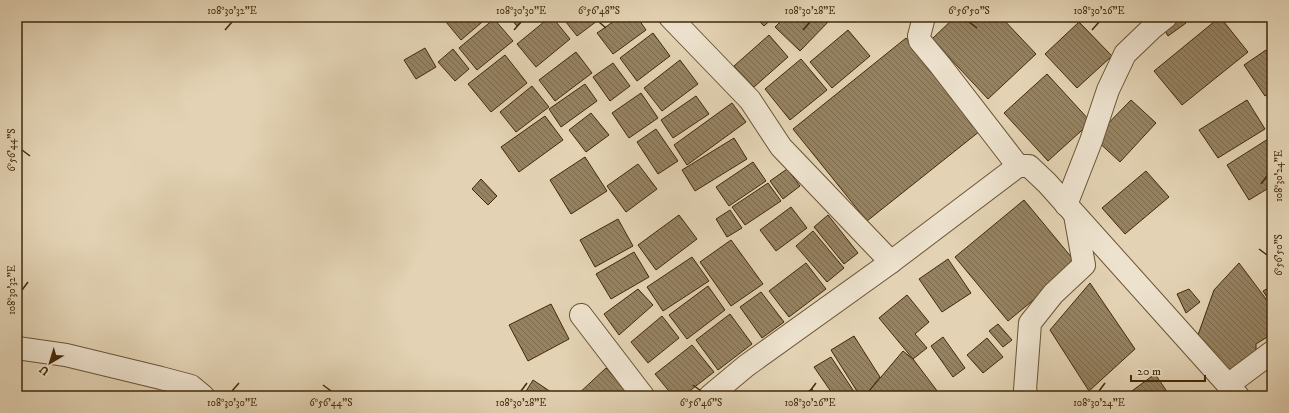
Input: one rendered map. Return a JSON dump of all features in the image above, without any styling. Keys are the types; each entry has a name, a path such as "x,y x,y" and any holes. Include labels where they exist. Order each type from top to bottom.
{"street":[{"path":"670,17 750,100 781,147 891,262"},
{"path":"924,17 919,36 920,41 1018,166"},
{"path":"1027,396 1025,390 1030,323 1053,294 1084,265 1070,210 1108,90 1125,54 1166,17"},
{"path":"710,396 746,366 891,262 1018,166 1029,166 1047,183 1233,391 1272,352"},
{"path":"581,316 643,396"},
{"path":"17,348 66,355 161,378 191,386 203,396"}],"building":[{"path":"452,17 488,17 461,40 446,22"},
{"path":"509,17 527,17 517,26"},
{"path":"550,17 552,17 570,39 536,67 517,44"},
{"path":"562,17 594,17 597,21 577,36"},
{"path":"620,17 637,17 646,30 613,54 597,33"},
{"path":"755,17 774,17 764,26"},
{"path":"785,17 829,17 831,19 800,51 775,27"},
{"path":"955,17 1001,17 1036,54 988,99 932,39"},
{"path":"1173,17 1182,17 1186,23 1168,36 1162,25"},
{"path":"1220,17 1248,52 1182,105 1154,71"},
{"path":"494,19 513,41 477,70 459,48"},
{"path":"1079,22 1112,56 1077,88 1045,54"},
{"path":"848,30 870,56 832,88 810,62"},
{"path":"653,33 670,56 637,81 620,58"},
{"path":"769,35 788,57 754,87 734,66"},
{"path":"906,38 980,131 867,221 793,129"},
{"path":"425,48 436,67 416,79 404,60"},
{"path":"453,49 469,69 455,81 438,62"},
{"path":"1266,50 1272,59 1272,91 1265,96 1244,65"},
{"path":"576,52 592,73 555,101 539,80"},
{"path":"505,55 527,83 491,112 468,84"},
{"path":"801,59 827,90 790,120 765,89"},
{"path":"680,60 698,84 662,111 644,88"},
{"path":"613,63 630,86 610,101 593,77"},
{"path":"1047,74 1091,122 1048,161 1004,113"},
{"path":"585,84 597,101 561,127 549,109"},
{"path":"532,86 549,107 516,132 500,112"},
{"path":"641,93 658,118 629,138 612,113"},
{"path":"696,96 709,114 673,138 661,120"},
{"path":"1131,100 1156,123 1120,162 1094,138"},
{"path":"1247,100 1265,129 1218,158 1199,130"},
{"path":"732,103 746,122 687,165 674,145"},
{"path":"591,113 609,135 586,152 569,130"},
{"path":"545,116 563,140 519,172 501,147"},
{"path":"656,129 678,161 658,174 637,142"},
{"path":"734,138 747,159 695,191 682,170"},
{"path":"1268,139 1272,146 1272,186 1249,200 1227,165"},
{"path":"585,157 607,191 571,214 550,180"},
{"path":"753,162 766,181 729,206 716,187"},
{"path":"638,164 657,189 626,212 607,186"},
{"path":"787,169 800,186 783,199 770,181"},
{"path":"1146,171 1169,197 1125,234 1102,208"},
{"path":"481,179 497,196 488,205 472,189"},
{"path":"768,183 781,201 745,225 732,207"},
{"path":"1024,200 1077,264 1008,321 955,257"},
{"path":"791,207 807,228 776,251 760,230"},
{"path":"730,210 742,228 727,237 716,219"},
{"path":"679,215 697,239 656,270 638,245"},
{"path":"828,215 858,253 844,264 814,227"},
{"path":"618,219 633,246 595,267 580,240"},
{"path":"813,231 844,268 827,282 796,246"},
{"path":"731,240 763,284 731,306 700,262"},
{"path":"634,252 649,277 611,299 596,274"},
{"path":"692,257 709,281 663,311 647,287"},
{"path":"948,259 971,293 942,312 919,279"},
{"path":"806,263 826,289 789,317 769,291"},
{"path":"1239,263 1272,307 1272,334 1256,344 1256,354 1231,373 1198,335 1214,290"},
{"path":"1090,283 1135,349 1089,391 1050,330"},
{"path":"708,286 725,310 687,339 669,315"},
{"path":"1272,286 1272,305 1263,291"},
{"path":"638,289 653,305 619,335 604,314"},
{"path":"1189,289 1200,302 1186,313 1177,294"},
{"path":"761,292 784,322 762,338 740,307"},
{"path":"907,295 929,322 915,334 927,348 913,359 879,318"},
{"path":"551,304 569,339 528,361 509,325"},
{"path":"730,314 752,344 718,370 696,340"},
{"path":"662,316 679,338 648,363 631,342"},
{"path":"998,324 1012,340 1003,347 989,331"},
{"path":"854,336 880,377 865,396 860,396 831,350"},
{"path":"943,337 965,368 953,377 931,346"},
{"path":"987,338 1003,357 983,373 967,355"},
{"path":"692,345 714,372 683,396 673,396 655,374"},
{"path":"903,351 913,359 941,396 865,396"},
{"path":"831,357 857,396 834,396 814,367"},
{"path":"606,368 627,392 622,396 576,396"},
{"path":"1155,374 1170,396 1125,396"},
{"path":"533,380 557,396 523,396"},
{"path":"812,389 816,396 801,395"},
{"path":"1089,391 1092,396 1079,396"}]}
